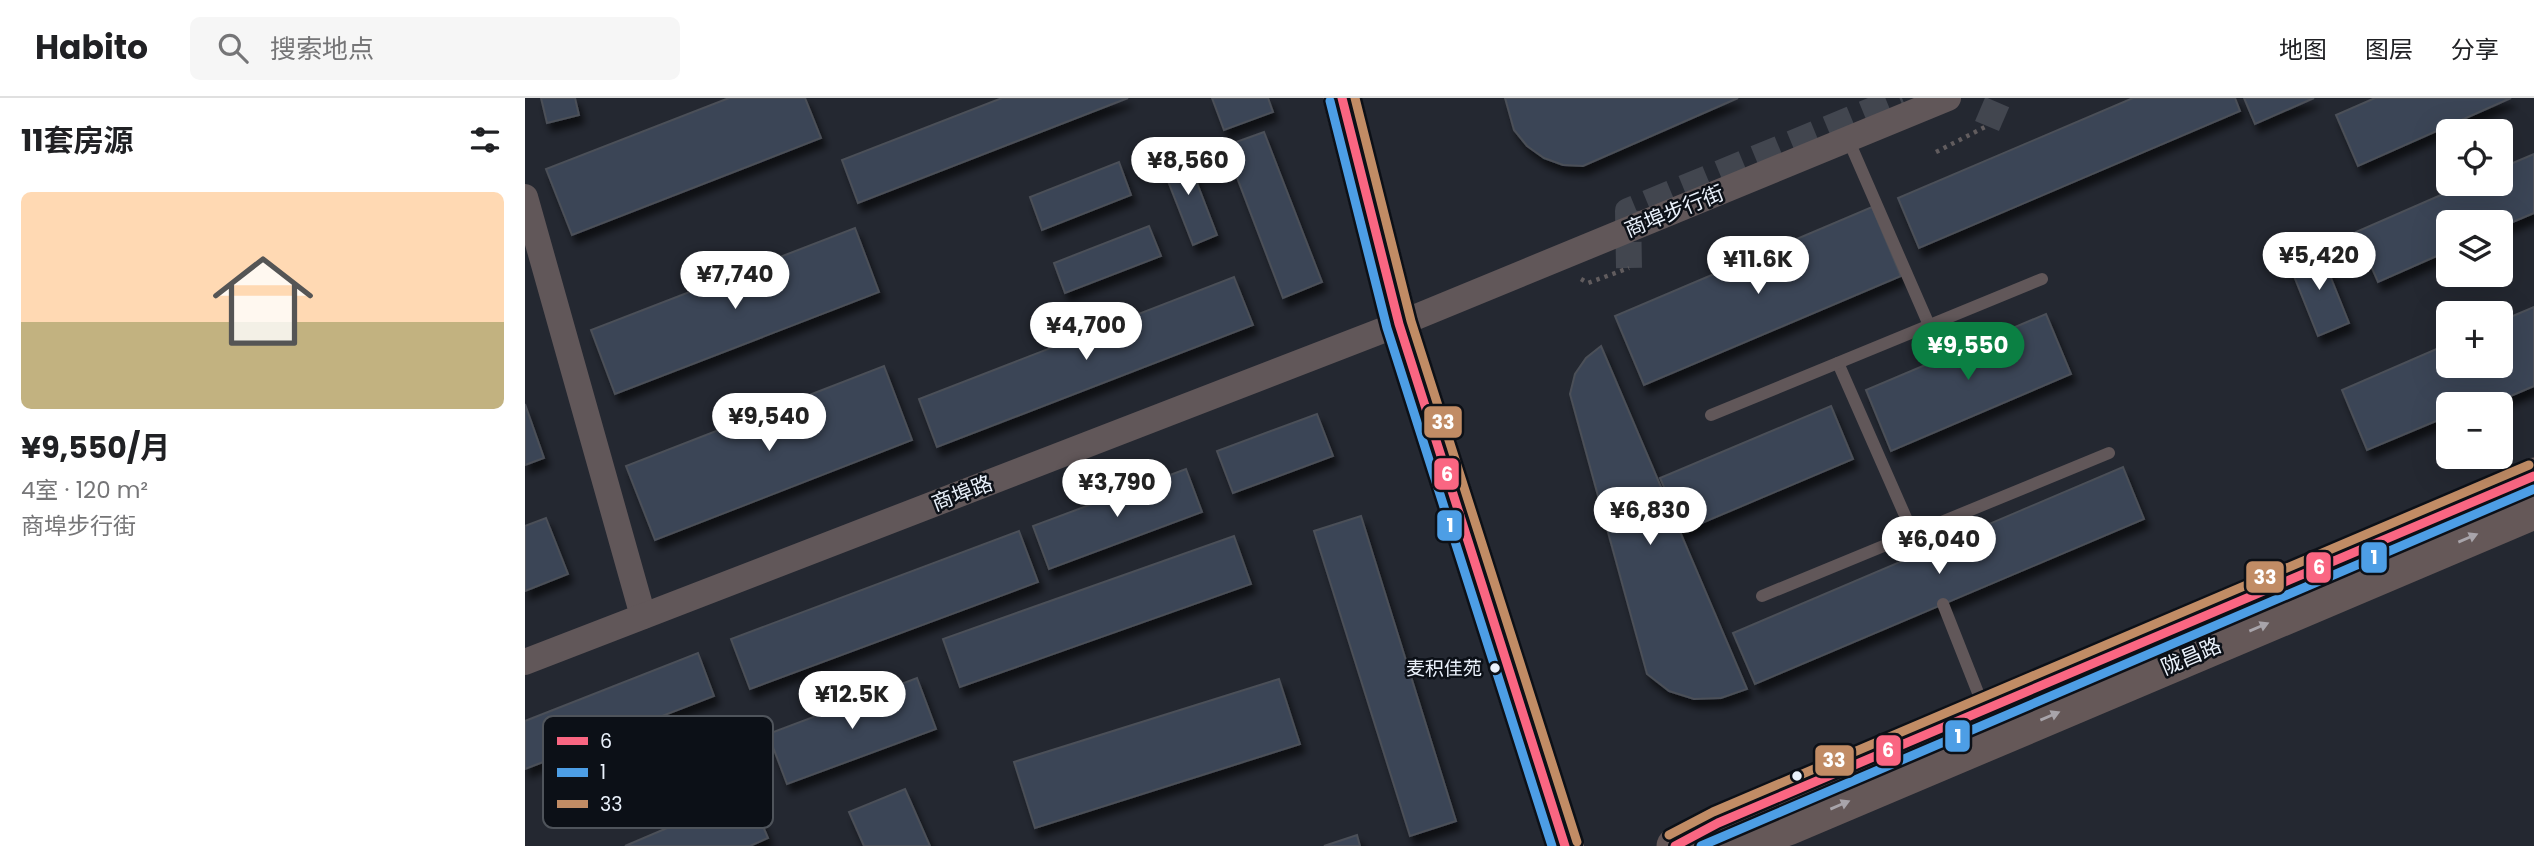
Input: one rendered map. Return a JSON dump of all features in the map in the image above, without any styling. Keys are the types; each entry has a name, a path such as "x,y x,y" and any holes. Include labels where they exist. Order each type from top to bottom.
{"main road":[{"path":"1342,98 1399,324 1565,846"},
{"name":"陇昌路","path":"1675,846 1718,823 2534,476"},
{"name":"陇昌路","path":"1730,846 1791,832 2534,511"}],"street":[{"name":"商埠步行街","path":"1399,324 1948,98"},
{"path":"525,197 643,616"},
{"name":"商埠路","path":"525,662 1399,324"}],"lane":[{"path":"1848,139 1929,325"},
{"path":"1711,415 2042,279"},
{"path":"1837,363 1921,552"},
{"path":"1762,596 2109,453"},
{"path":"1943,604 1985,710"}],"path":[{"path":"1936,152 1987,126"}],"building":[{"path":"541,98 575,98 579,115 547,123"},
{"path":"729,98 805,98 821,138 572,235 546,169"},
{"path":"1002,98 1128,98 858,203 842,160"},
{"path":"1212,98 1268,98 1273,112 1224,130"},
{"path":"1505,98 1738,98 1583,166 1563,165 1544,158 1527,146 1514,130"},
{"path":"2133,98 2235,98 2240,111 1919,248 1898,198"},
{"path":"2244,98 2314,98 2255,124"},
{"path":"2375,98 2511,98 2464,119 2436,119 2436,131 2358,166 2336,115"},
{"path":"1264,132 1322,282 1283,298 1225,146"},
{"path":"1184,149 1217,235 1193,245 1159,158"},
{"path":"2534,154 2534,213 2513,222 2513,210 2436,210 2436,256 2378,282 2356,232 2438,196 2513,196 2513,163"},
{"path":"1119,162 1131,195 1042,230 1030,197"},
{"path":"1872,207 1901,276 1644,385 1615,316"},
{"path":"1149,226 1161,256 1065,293 1054,263"},
{"path":"855,228 879,292 615,394 591,330"},
{"path":"2319,248 2349,323 2318,336 2288,261"},
{"path":"1234,277 1253,325 937,447 919,399"},
{"path":"2534,307 2534,386 2513,395 2513,392 2436,392 2436,421 2367,450 2342,390 2436,349 2436,378 2513,378 2513,316"},
{"path":"2046,314 2071,374 1891,451 1866,390"},
{"path":"1601,346 1747,689 1721,698 1694,699 1669,691 1647,674 1570,394 1575,374 1586,358"},
{"path":"884,366 912,440 655,540 626,466"},
{"path":"525,404 544,458 525,465"},
{"path":"1831,406 1853,459 1683,531 1660,478"},
{"path":"1317,414 1333,456 1233,493 1217,451"},
{"path":"2123,467 2144,519 1755,684 1733,633"},
{"path":"1186,469 1202,512 1049,569 1033,526"},
{"path":"1361,516 1456,821 1410,836 1314,531"},
{"path":"546,518 568,574 525,591 525,526"},
{"path":"1019,531 1038,582 750,689 731,639"},
{"path":"1234,536 1251,584 960,687 943,639"},
{"path":"698,653 714,696 662,716 543,716 543,762 525,769 525,721"},
{"path":"917,678 936,729 787,784 773,747 773,732"},
{"path":"1279,679 1300,744 1035,828 1014,762"},
{"path":"905,789 930,846 864,846 849,812"},
{"path":"667,828 764,828 768,838 750,846 625,846"},
{"path":"1357,835 1360,846 1324,846"}],"tunnel":[{"path":"1629,268 1628,211 1902,98"},
{"path":"1987,126 1999,98"}],"transit line":[{"name":"6","path":"1342,98 1399,324 1565,846"},
{"name":"33","path":"1355,98 1411,321 1577,842"},
{"name":"1","path":"1330,101 1387,328 1552,846"},
{"name":"33","path":"1669,835 1713,812 2529,465"},
{"name":"6","path":"1675,846 1718,823 2534,476"},
{"name":"1","path":"1701,846 2534,489"}],"place":[{"name":"麦积佳苑","path":"1495,668"}]}
